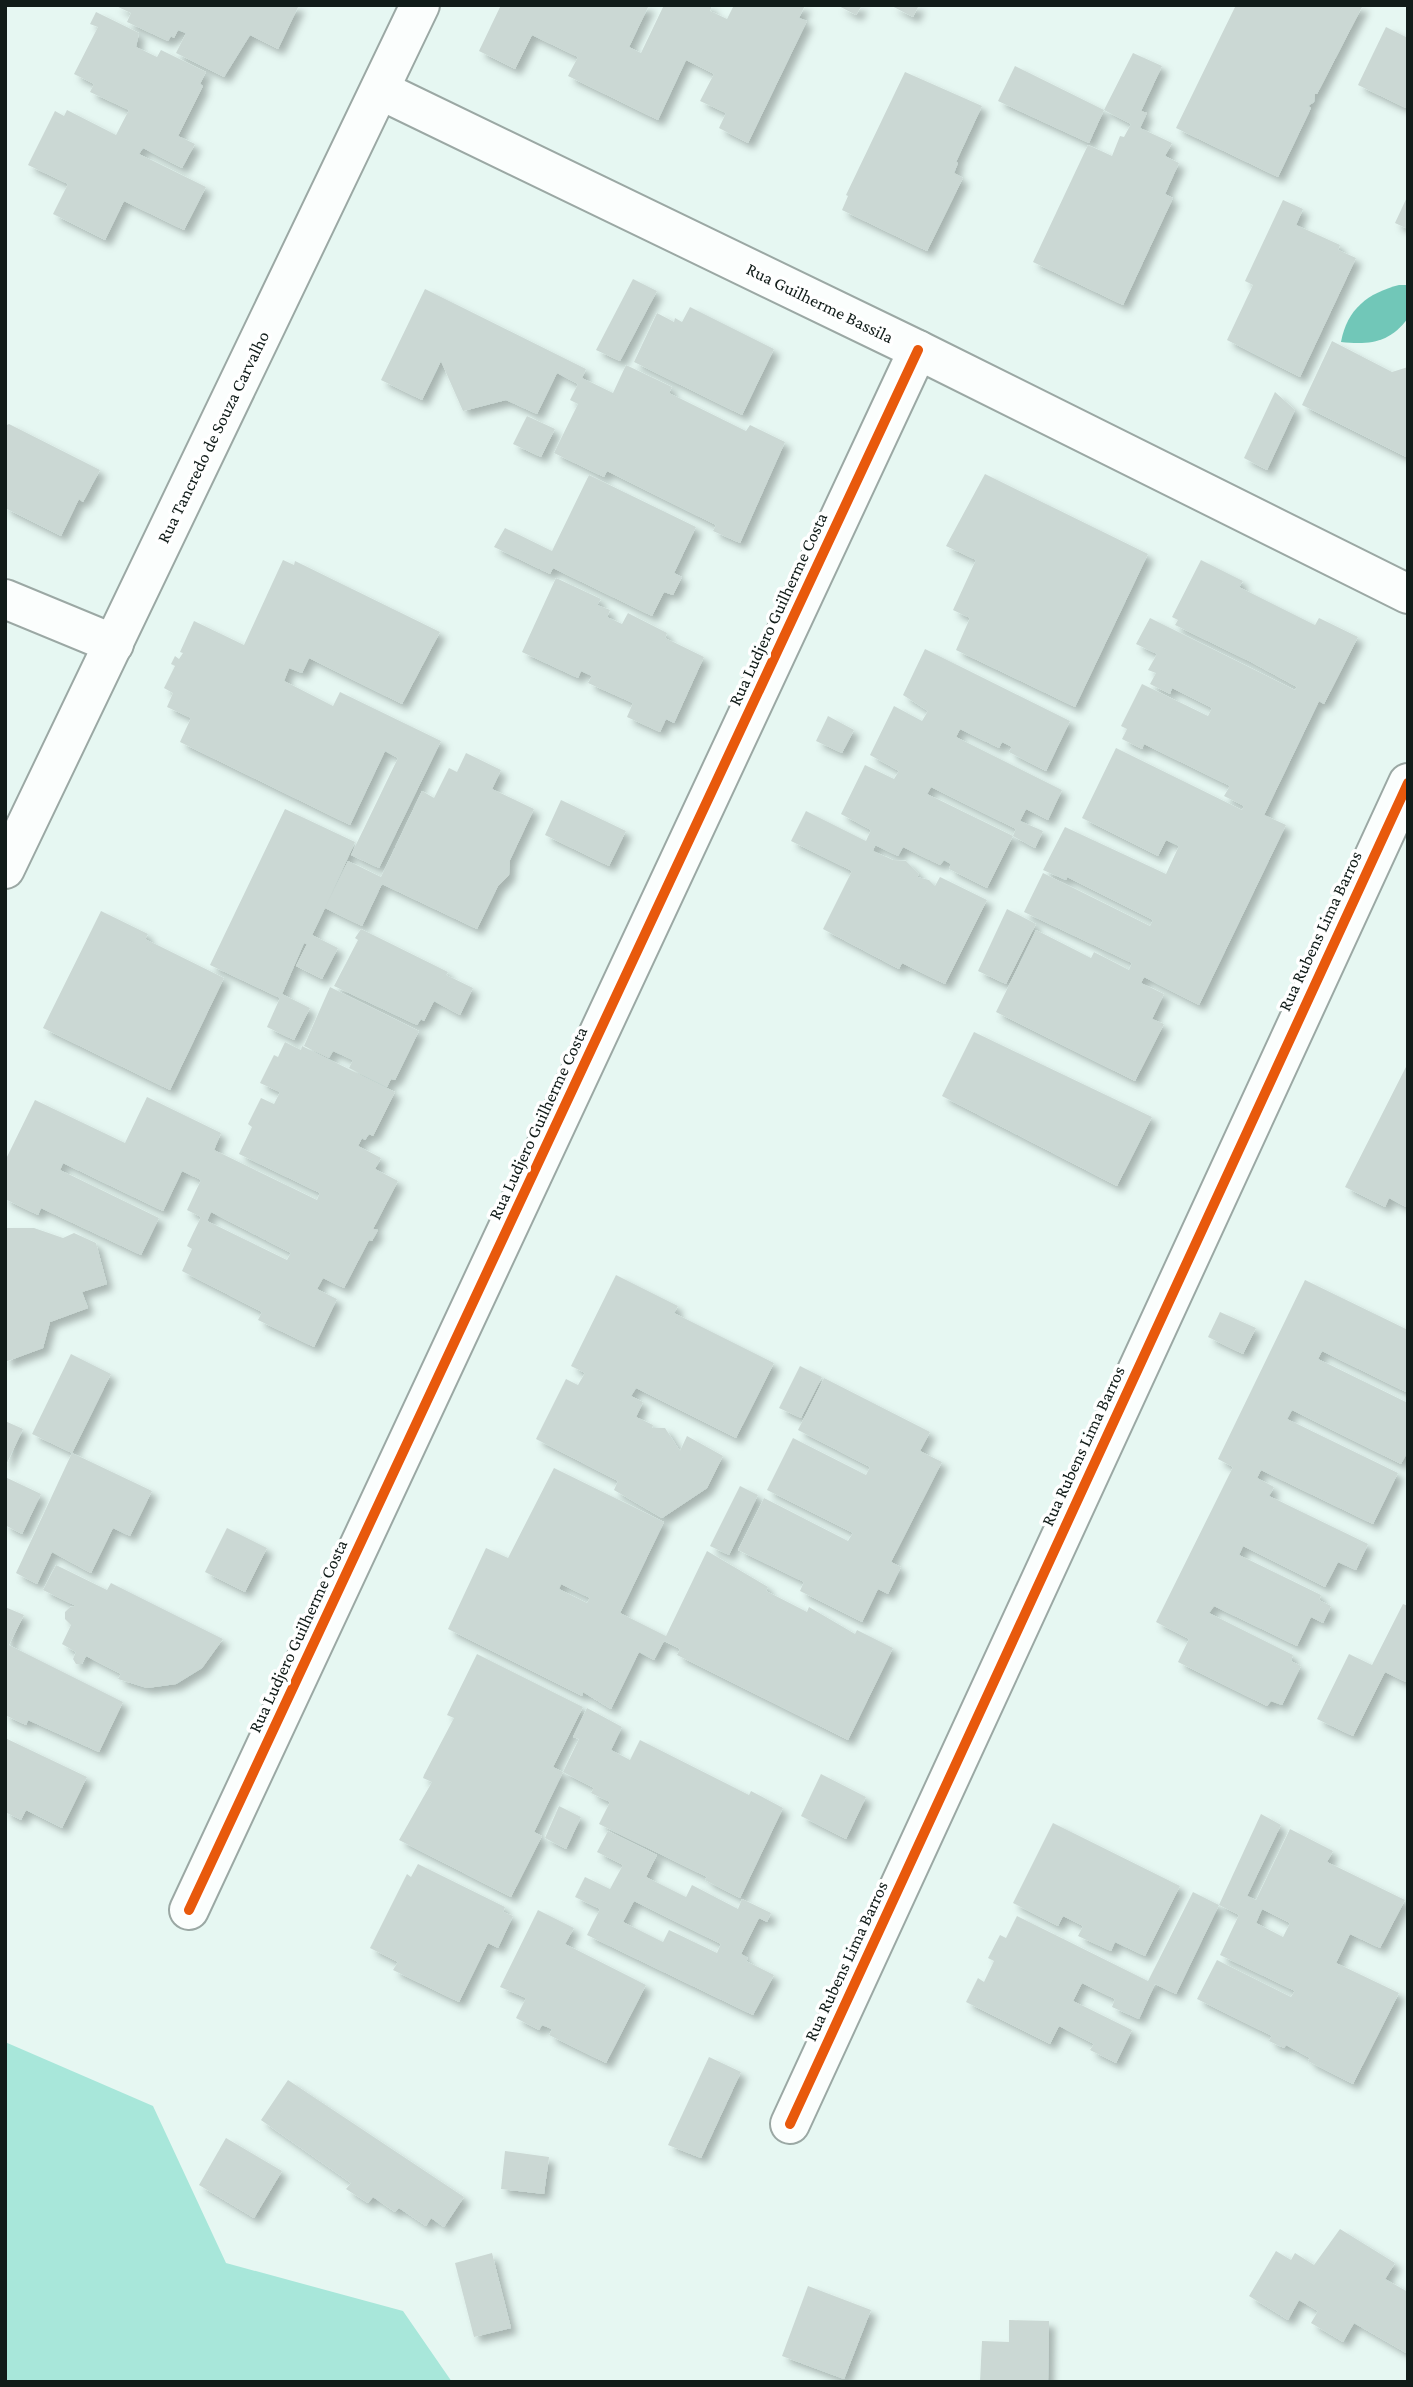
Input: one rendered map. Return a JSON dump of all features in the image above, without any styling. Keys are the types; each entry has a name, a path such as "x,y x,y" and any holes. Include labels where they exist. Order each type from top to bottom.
{"street":[{"name":"Rua Tancredo de Souza Carvalho","path":"5,869 420,5"},
{"name":"Rua Guilherme Bassila","path":"380,90 918,350 1408,594"},
{"name":"Rua Ludjero Guilherme Costa","path":"189,1910 918,350"},
{"path":"5,599 114,644"},
{"name":"Rua Rubens Lima Barros","path":"790,2124 1408,783"}],"shaded area":[{"path":"1408,285 1408,318 1394,333 1370,342 1341,342 1348,320 1361,304 1388,288"},
{"path":"5,2042 153,2106 226,2263 403,2311 452,2382 5,2382"}],"building":[{"path":"114,5 299,5 278,49 250,35 224,77 176,53 186,33 178,30 174,38 171,36 168,41 127,22 131,13"},
{"path":"501,5 649,5 629,47 641,53 664,5 712,5 710,11 727,19 734,5 805,5 799,18 807,21 748,143 719,128 726,113 700,101 714,74 686,60 658,120 568,76 578,57 532,35 515,69 479,51"},
{"path":"837,5 862,5 856,15"},
{"path":"890,5 919,5 913,17"},
{"path":"1236,5 1363,5 1315,94 1314,102 1308,106 1311,108 1278,177 1176,128"},
{"path":"96,12 139,33 136,47 157,57 161,50 206,72 200,84 203,86 178,136 195,144 182,168 143,148 139,154 206,187 184,230 124,201 105,240 53,214 68,184 28,165 55,111 64,116 67,110 116,135 129,110 90,92 94,84 74,74 98,27 90,24"},
{"path":"1386,27 1408,38 1408,109 1358,85"},
{"path":"1133,53 1162,66 1141,111 1147,113 1140,128 1172,143 1165,156 1179,163 1165,194 1173,198 1123,305 1033,262 1088,145 1112,156 1120,136 1124,137 1131,124 1104,110"},
{"path":"1015,66 1104,110 1089,143 998,101"},
{"path":"905,72 982,106 956,162 958,163 954,173 963,178 927,251 842,210 848,196 846,195"},
{"path":"1408,195 1408,229 1395,223"},
{"path":"1283,200 1303,209 1296,225 1340,245 1338,250 1356,258 1300,377 1227,340 1253,285 1245,281"},
{"path":"633,279 657,291 620,361 596,350"},
{"path":"425,289 586,369 582,378 613,393 626,365 672,387 669,393 746,431 750,425 785,442 740,543 713,531 716,525 607,471 604,477 554,453 578,404 570,400 578,384 557,373 537,414 506,400 463,411 441,361 422,400 381,380"},
{"path":"690,307 774,349 742,415 634,362 657,313 674,322 675,318 682,322"},
{"path":"1332,341 1392,372 1408,367 1408,458 1302,405"},
{"path":"1275,392 1295,410 1267,470 1244,458"},
{"path":"527,416 555,429 541,457 513,444"},
{"path":"9,424 100,470 83,502 79,499 61,536 5,508 5,426"},
{"path":"985,474 1148,554 1075,707 956,650 970,618 953,610 976,560 946,546"},
{"path":"589,475 696,527 674,573 682,577 673,595 664,592 652,616 553,568 550,574 494,547 505,528 552,551"},
{"path":"283,560 294,565 295,561 440,632 402,704 309,658 302,673 289,668 284,681 333,706 340,692 441,741 379,868 351,855 398,758 385,751 350,825 180,742 191,718 167,707 173,693 164,688 175,666 171,664 175,656 179,659 183,653 180,652 194,621 244,645"},
{"path":"1201,560 1243,581 1239,587 1315,625 1319,618 1358,637 1324,704 1319,701 1264,815 1286,825 1199,1005 1144,977 1141,983 1164,994 1152,1019 1164,1024 1135,1081 996,1012 1036,930 1091,958 1094,952 1129,970 1132,963 1024,912 1043,873 1150,926 1153,920 1067,877 1066,880 1043,870 1065,827 1166,874 1179,846 1166,840 1158,856 1082,818 1116,748 1242,810 1244,806 1224,796 1230,786 1144,744 1142,749 1122,739 1127,729 1121,726 1142,684 1208,716 1212,708 1172,688 1170,694 1150,684 1156,673 1148,670 1157,654 1136,644 1150,618 1295,690 1297,687 1175,625 1178,620 1172,617"},
{"path":"556,578 601,599 597,605 610,610 607,617 622,624 628,613 667,633 665,638 704,657 674,723 666,719 660,732 627,717 633,703 588,683 592,676 581,671 578,678 522,652"},
{"path":"925,649 1070,721 1046,771 1009,752 1012,747 1002,742 999,748 960,729 956,737 1062,790 1048,820 1026,809 1020,821 1043,831 1035,848 1013,836 987,888 949,869 951,864 944,860 940,865 903,847 898,856 875,845 873,851 893,860 906,861 919,874 917,877 929,880 935,886 940,877 987,900 945,984 902,963 899,969 823,929 852,871 791,841 806,811 866,841 871,830 841,814 865,765 894,779 899,771 870,755 894,706 922,721 928,711 903,695","holes":["931,787 1016,829 1013,836 927,794"]},
{"path":"828,716 854,730 842,753 816,741"},
{"path":"466,753 501,770 492,789 534,809 510,860 509,875 498,886 477,929 382,884 362,926 325,908 348,861 381,877 422,791 434,798 449,768 457,772"},
{"path":"561,800 626,831 609,866 545,835"},
{"path":"285,809 355,842 312,935 338,948 322,979 296,966 307,944 304,943 282,994 310,1008 294,1040 267,1027 280,998 210,965"},
{"path":"1007,909 1036,924 1006,984 978,971"},
{"path":"101,911 148,934 145,939 224,978 170,1090 43,1028"},
{"path":"361,929 448,972 446,975 473,988 460,1015 434,1001 424,1021 421,1019 417,1025 334,986"},
{"path":"330,987 419,1031 395,1080 391,1079 387,1087 349,1068 353,1060 333,1051 329,1058 304,1046"},
{"path":"974,1032 1152,1117 1117,1186 942,1096"},
{"path":"285,1042 301,1050 302,1046 395,1092 373,1136 369,1134 365,1140 362,1138 358,1146 381,1158 375,1169 398,1181 373,1229 378,1230 372,1241 369,1240 344,1288 323,1278 317,1289 337,1299 314,1347 258,1320 262,1312 182,1271 192,1249 187,1246 201,1217 187,1210 201,1180 182,1171 163,1211 63,1163 60,1170 159,1218 141,1255 41,1208 38,1215 5,1199 5,1161 35,1100 125,1143 147,1097 221,1133 214,1150 317,1200 320,1193 239,1154 252,1127 248,1124 261,1098 274,1104 280,1092 260,1083 274,1055 278,1057","holes":["211,1212 291,1253 287,1260 207,1221"]},
{"path":"1408,1063 1408,1208 1389,1198 1385,1207 1345,1187"},
{"path":"5,1228 34,1228 63,1238 74,1233 96,1243 107,1284 82,1292 88,1308 50,1322 43,1348 5,1362"},
{"path":"616,1275 678,1306 674,1313 774,1363 736,1438 636,1388 631,1396 643,1402 636,1417 653,1425 652,1428 665,1428 680,1451 687,1436 723,1456 707,1488 662,1518 614,1490 618,1481 536,1439 566,1379 578,1385 585,1373 571,1366"},
{"path":"1305,1280 1408,1330 1408,1393 1322,1351 1318,1359 1408,1403 1408,1451 1401,1464 1292,1410 1287,1419 1398,1473 1373,1524 1261,1470 1257,1478 1274,1487 1269,1496 1368,1544 1356,1570 1338,1562 1325,1587 1243,1546 1239,1555 1321,1595 1319,1600 1331,1606 1323,1623 1311,1617 1297,1646 1214,1606 1209,1613 1293,1655 1291,1661 1301,1666 1282,1705 1271,1701 1267,1706 1178,1662 1189,1639 1156,1622 1233,1467 1218,1459"},
{"path":"1220,1312 1256,1328 1243,1354 1208,1337"},
{"path":"71,1354 111,1374 72,1453 32,1434"},
{"path":"800,1366 822,1377 801,1418 779,1408"},
{"path":"824,1378 930,1432 920,1451 942,1462 891,1562 901,1567 888,1594 878,1589 862,1622 800,1591 804,1582 738,1550 764,1498 848,1541 853,1533 767,1490 793,1438 866,1475 870,1467 798,1430"},
{"path":"5,1421 23,1429 5,1467"},
{"path":"72,1453 152,1491 130,1536 113,1528 91,1573 52,1552 37,1584 16,1573"},
{"path":"554,1468 664,1522 620,1613 666,1636 707,1551 768,1587 766,1591 807,1612 809,1607 855,1634 857,1630 893,1648 848,1740 677,1655 680,1649 664,1641 654,1660 639,1652 611,1709 583,1692 582,1696 448,1629 486,1548 508,1558","holes":["561,1584 590,1598 587,1603 559,1589"]},
{"path":"5,1477 41,1494 22,1534 5,1525"},
{"path":"740,1486 758,1495 729,1555 710,1546"},
{"path":"227,1528 267,1548 245,1592 205,1572"},
{"path":"56,1565 107,1590 111,1583 223,1639 202,1668 176,1684 147,1688 118,1679 121,1674 86,1656 82,1664 76,1664 73,1659 76,1652 62,1644 71,1625 65,1619 65,1612 76,1606 43,1590"},
{"path":"1403,1604 1408,1606 1408,1683 1385,1672 1353,1736 1317,1719 1349,1654 1372,1665"},
{"path":"5,1607 24,1615 9,1645 123,1702 99,1752 28,1720 26,1725 5,1715"},
{"path":"477,1654 583,1707 553,1767 563,1772 534,1832 542,1836 511,1897 399,1840 432,1782 423,1778 424,1775 454,1718 447,1715"},
{"path":"587,1708 622,1727 611,1750 630,1760 640,1740 749,1795 751,1791 783,1808 740,1898 705,1880 707,1877 599,1824 610,1802 591,1793 594,1788 563,1772 579,1739 573,1737"},
{"path":"5,1738 87,1777 62,1828 26,1810 21,1820 5,1812"},
{"path":"821,1774 866,1797 846,1839 801,1816"},
{"path":"559,1806 581,1817 566,1849 545,1838"},
{"path":"1261,1814 1281,1825 1247,1896 1256,1900 1290,1829 1333,1851 1327,1862 1405,1900 1380,1948 1350,1934 1336,1963 1399,1993 1353,2084 1308,2061 1310,2058 1286,2045 1284,2048 1269,2041 1272,2036 1197,1999 1217,1960 1291,1997 1295,1991 1220,1955 1239,1915 1219,1905","holes":["1262,1909 1290,1923 1283,1937 1256,1923"]},
{"path":"1053,1823 1180,1886 1145,1956 1115,1942 1111,1951 1078,1936 1083,1926 1063,1916 1058,1926 1013,1903"},
{"path":"608,1831 657,1855 646,1877 686,1897 692,1885 738,1909 742,1899 771,1913 767,1922 759,1918 741,1954 748,1958 746,1961 774,1975 753,2015 587,1935 600,1909 575,1897 585,1877 610,1889 623,1865 597,1852","holes":["634,1901 721,1944 717,1953 669,1930 663,1942 623,1922"]},
{"path":"418,1864 505,1907 503,1912 513,1916 498,1948 488,1943 459,2002 393,1970 398,1962 370,1948 407,1874 411,1877"},
{"path":"1193,1892 1219,1905 1176,1994 1155,1984 1139,2019 1112,2007 1115,1999 1082,1983 1073,2001 1132,2030 1116,2063 1090,2050 1094,2044 1059,2026 1050,2044 966,2002 978,1978 984,1982 994,1961 988,1958 1000,1935 1006,1938 1017,1916 1148,1981"},
{"path":"538,1910 574,1928 565,1944 646,1985 606,2063 549,2035 552,2029 542,2025 539,2030 516,2018 526,1998 500,1987"},
{"path":"709,2057 741,2072 701,2158 668,2145"},
{"path":"288,2080 464,2197 444,2227 431,2218 426,2226 399,2208 395,2212 373,2197 368,2203 346,2189 351,2183 261,2120"},
{"path":"226,2138 282,2171 254,2218 199,2185"},
{"path":"505,2151 549,2157 544,2194 501,2189"},
{"path":"1340,2229 1395,2263 1385,2279 1408,2292 1408,2354 1354,2323 1343,2342 1311,2323 1318,2311 1299,2300 1288,2320 1249,2296 1276,2251 1291,2260 1295,2253 1314,2265"},
{"path":"492,2253 511,2328 474,2337 455,2263"},
{"path":"808,2286 871,2310 844,2379 782,2356"},
{"path":"1009,2320 1049,2321 1048,2382 980,2382 982,2341 1009,2342"}],"cycle path":[{"path":"189,1910 918,350"},
{"path":"790,2124 1408,783"}]}
